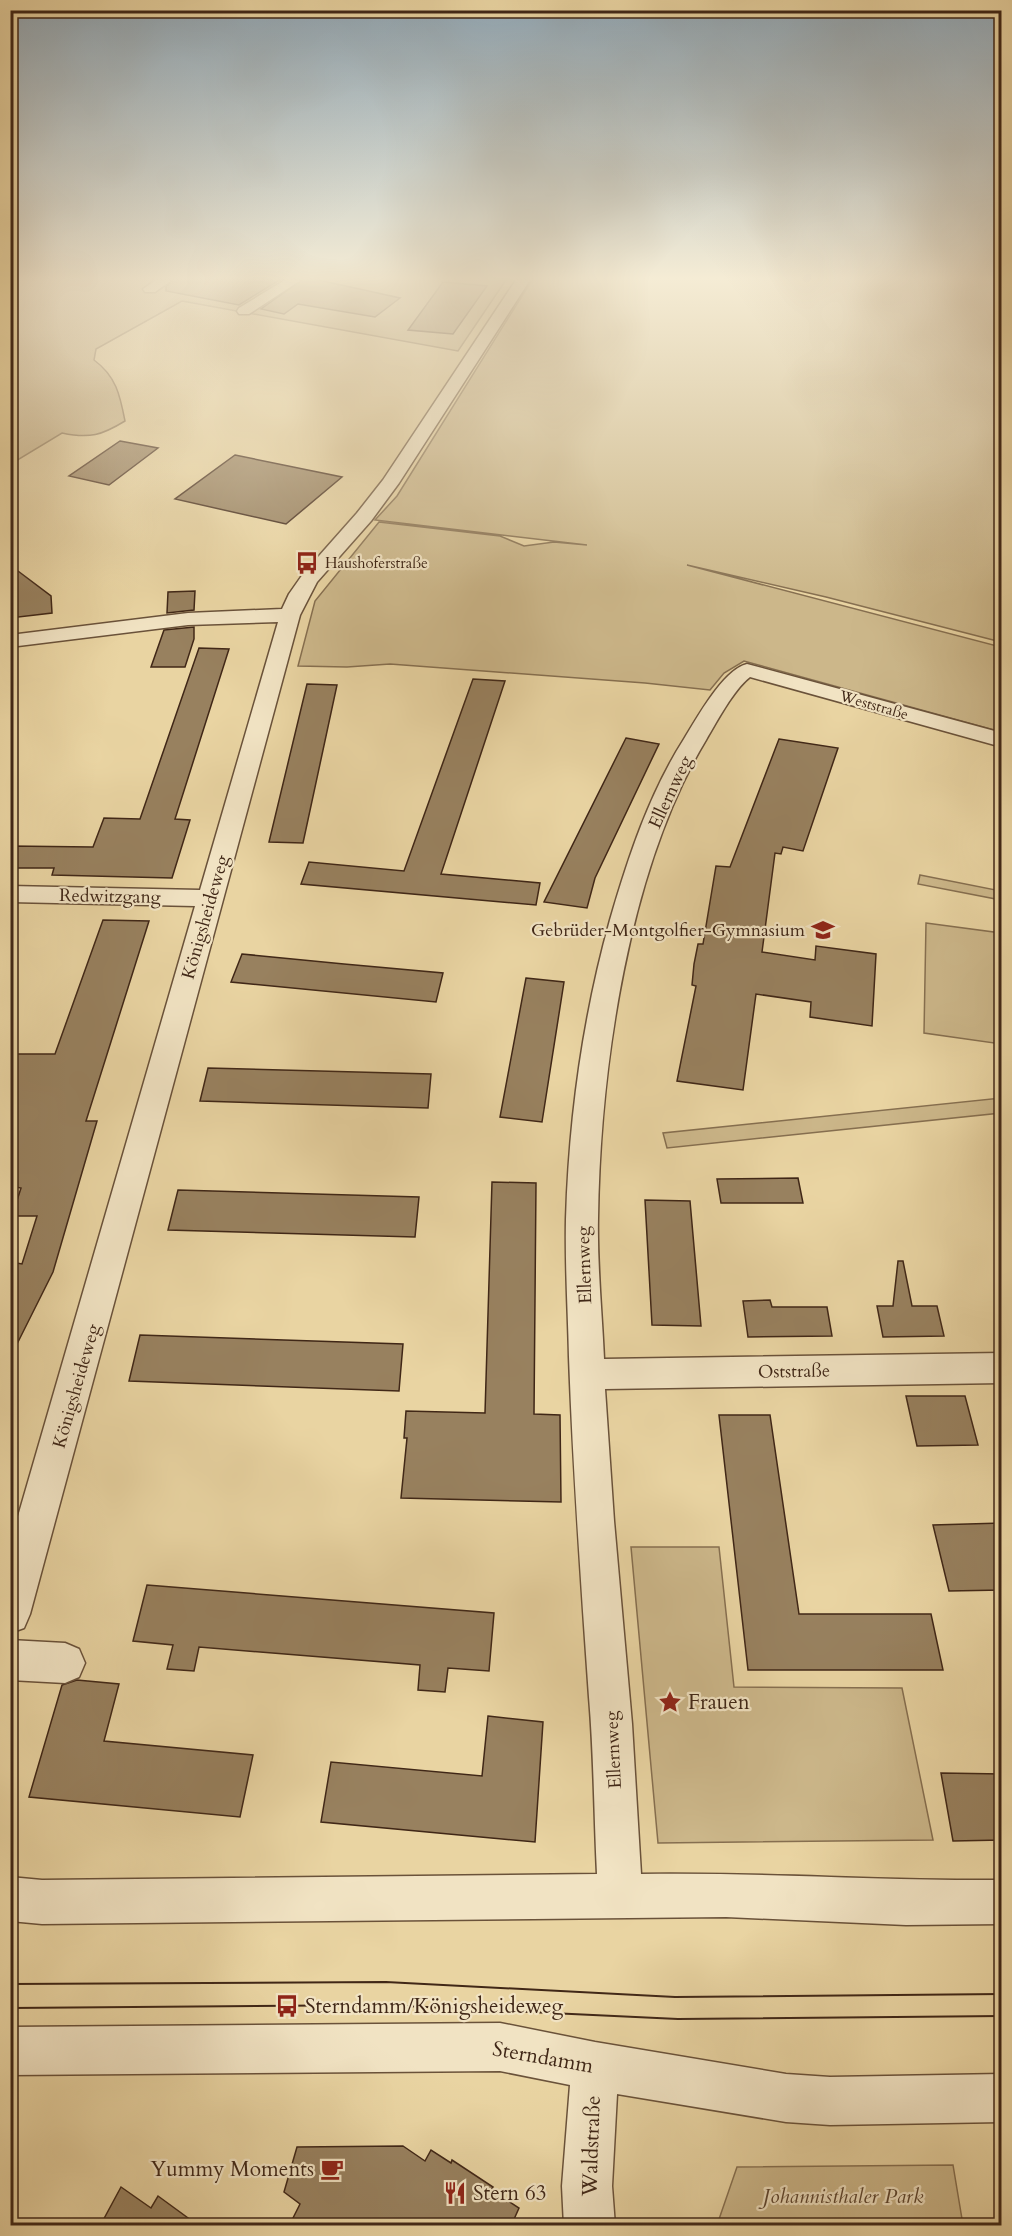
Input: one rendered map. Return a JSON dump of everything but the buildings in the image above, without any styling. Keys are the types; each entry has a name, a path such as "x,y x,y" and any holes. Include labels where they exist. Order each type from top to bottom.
{"street":[{"name":"Königsheideweg","path":"10,1614 131,1191 210,898 290,615 299,594 310,578 364,518 390,483 455,384"},
{"path":"10,641 188,619 290,615"},
{"name":"Weststraße","path":"747,670 1002,740"},
{"name":"Ellernweg","path":"620,1895 610,1706 595,1544 582,1219 587,1134 597,1037 618,934 641,861 667,791 700,729 739,675 747,670"},
{"name":"Redwitzgang","path":"10,894 210,898"},
{"name":"Oststraße","path":"587,1374 1002,1368"},
{"path":"10,1660 65,1663"},
{"path":"10,1899 42,1902 726,1895 906,1903 1002,1902"},
{"name":"Sterndamm","path":"10,2050 500,2047 595,2066 786,2098 830,2101 1002,2098"},
{"name":"Waldstraße","path":"590,2226 587,2186 595,2066"}],"green space":[{"path":"11,384 115,384 125,421 109,430 88,436 62,433 11,464"},
{"path":"467,384 1001,384 1001,642 826,597 687,565 1001,647 1001,718 994,730 744,661 724,673 710,690 390,664 347,667 298,666 315,601 379,522 500,536 524,546 554,542 587,545 375,520 397,496"},
{"path":"920,875 1001,891 1001,900 918,884"},
{"path":"926,923 1001,933 1001,1044 924,1033"},
{"path":"1001,1098 1001,1113 667,1148 663,1133"},
{"path":"631,1547 719,1547 734,1687 902,1688 933,1840 658,1843"},
{"name":"Johannisthaler Park","path":"953,2165 963,2225 717,2225 737,2167"}],"tram line":[{"path":"10,1984 386,1982 675,1997 1002,1994"},
{"path":"10,2008 385,2005 678,2019 1002,2016"}],"place":[{"name":"Haushoferstraße","path":"307,563"},
{"name":"Gebrüder-Montgolfier-Gymnasium","path":"823,930"},
{"name":"Frauen","path":"670,1702"},
{"name":"Sterndamm/Königsheideweg","path":"287,2006"},
{"name":"Yummy Moments","path":"332,2169"},
{"name":"Stern 63","path":"455,2193"}]}
